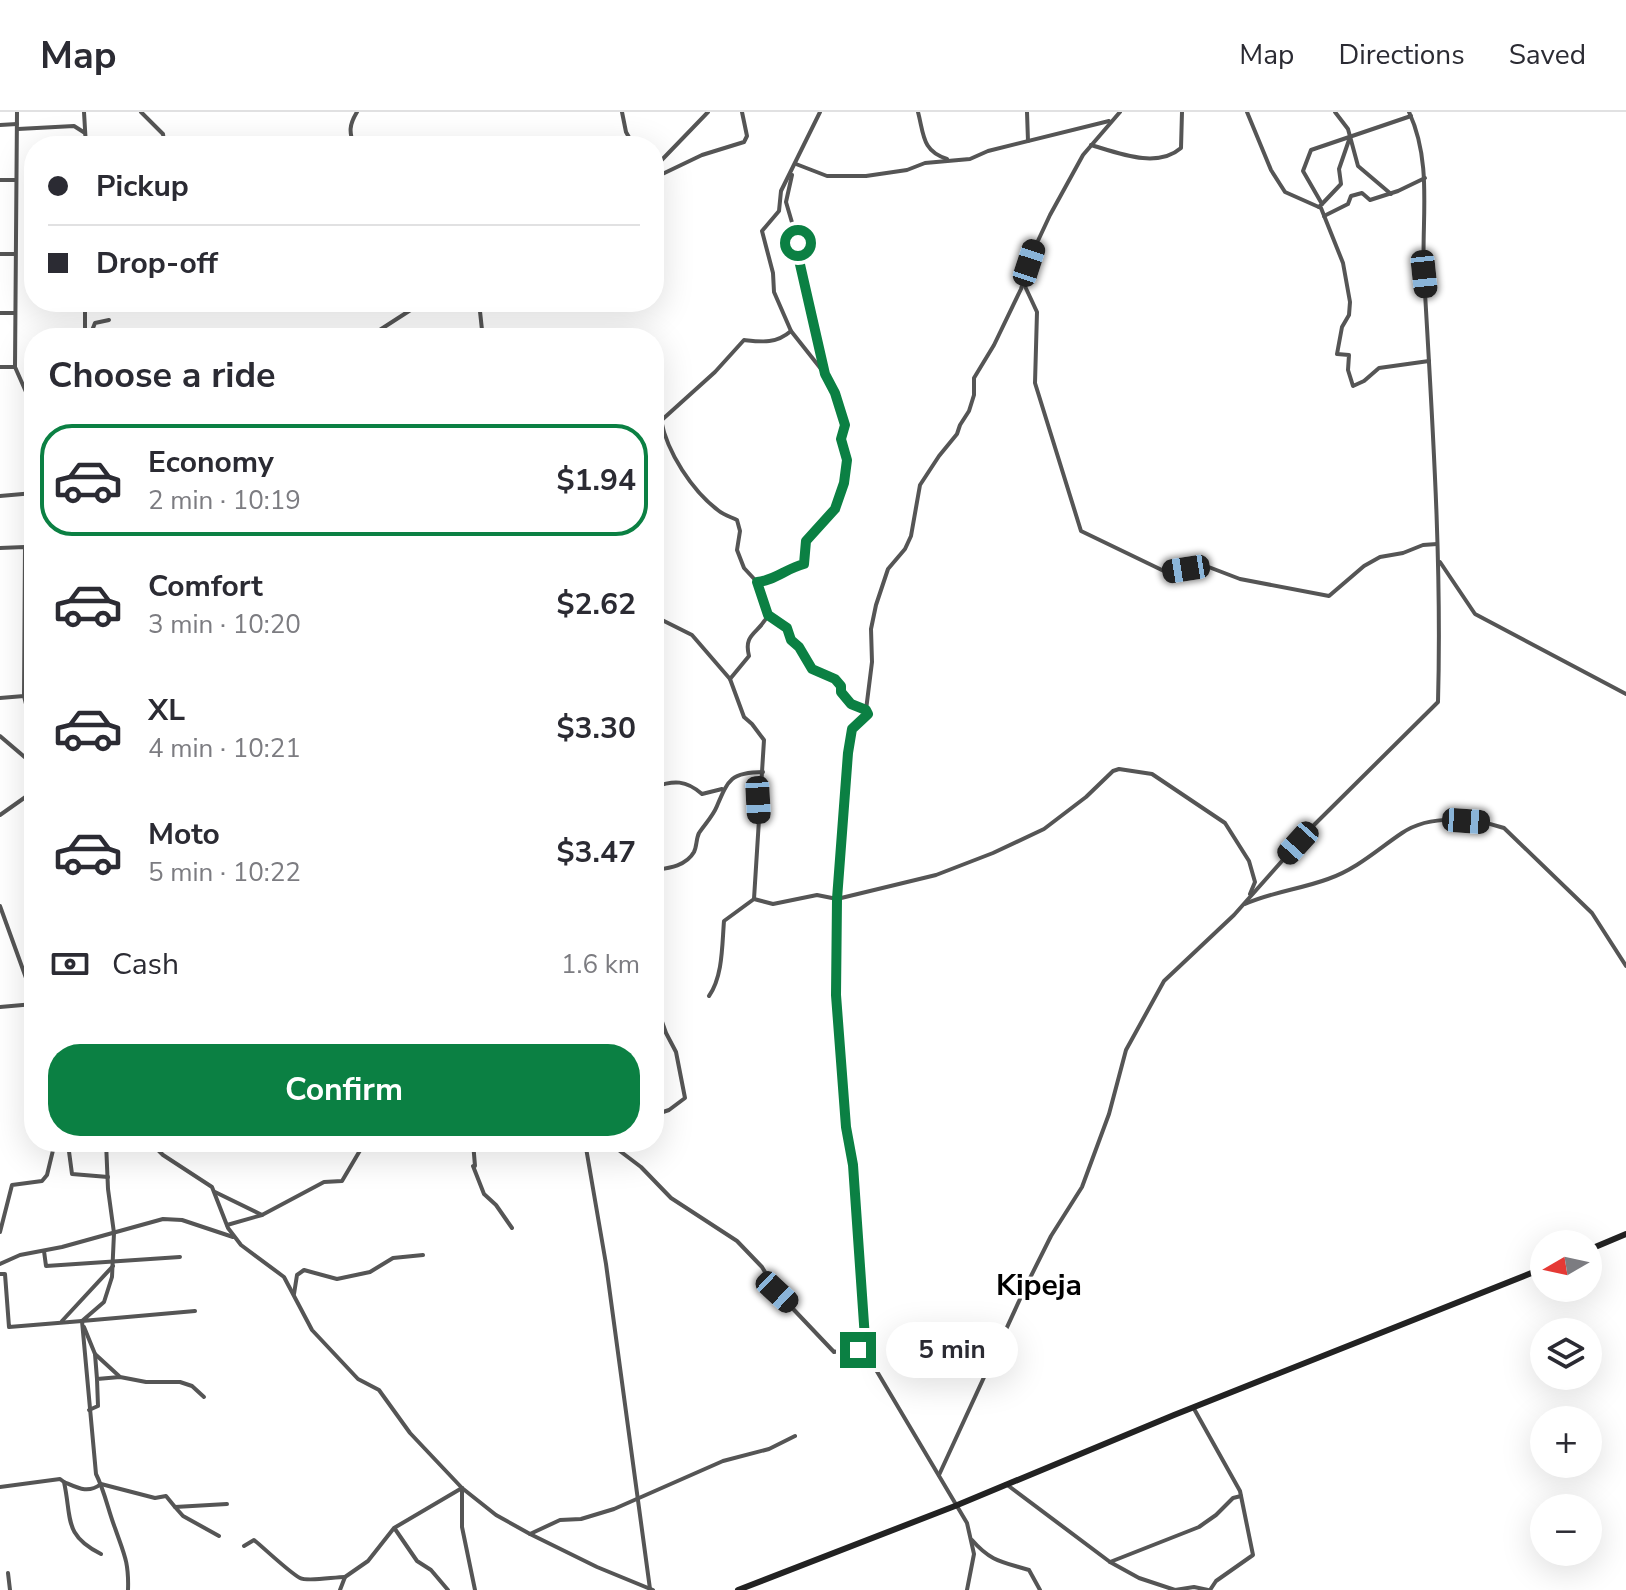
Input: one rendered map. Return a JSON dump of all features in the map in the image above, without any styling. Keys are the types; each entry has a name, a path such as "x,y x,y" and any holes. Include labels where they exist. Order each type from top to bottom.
{"main road":[{"path":"1602,1244 1626,1234"},
{"path":"738,1590 955,1506 1193,1407 1530,1274"}],"street":[{"path":"17,112 15,367 24,387"},
{"path":"141,112 163,136"},
{"path":"350,136 350,123 357,112"},
{"path":"622,112 628,136"},
{"path":"664,158 708,112"},
{"path":"664,173 702,155 744,142 747,136 742,112"},
{"path":"757,582 768,581 804,564 806,541 835,509 844,483 847,460 841,439 845,425 835,393 825,374 791,331 774,292 773,273 762,231 779,211 781,191 820,112"},
{"path":"918,112 928,148 934,155 949,160"},
{"path":"1027,112 1028,141"},
{"path":"967,1590 974,1554 967,1523 866,1353 853,1165 846,1127 836,995 837,899 848,753 852,729 868,714 871,629 880,587 888,569 905,549 911,536 920,485 957,434 969,411 974,395 974,378 994,345 1050,215 1091,145 1120,112"},
{"path":"1091,145 1136,158 1173,155 1181,148 1182,112"},
{"path":"1247,112 1271,170 1285,192 1321,205"},
{"path":"1335,112 1348,129 1358,166 1391,194"},
{"path":"939,1475 1026,1286 1051,1236 1088,1175 1131,1041 1164,981 1249,898 1314,825 1438,702 1438,559 1429,361 1424,274 1425,178 1419,141 1410,114 1311,150 1303,171 1321,205 1343,263 1350,302 1337,354 1349,355 1348,370 1353,386 1379,368 1429,361"},
{"path":"74,126 84,115"},
{"path":"84,115 85,136"},
{"path":"795,163 827,176 887,174 925,163 970,159 988,151 1111,120"},
{"path":"0,125 74,126 85,133"},
{"path":"1321,205 1341,184 1339,169 1350,138"},
{"path":"795,163 786,202 787,213 798,243 799,260 825,374"},
{"path":"1324,216 1348,204 1351,196 1362,193 1370,200 1425,178"},
{"path":"0,180 16,180"},
{"path":"0,254 15,254"},
{"path":"1023,282 1037,312 1035,383 1081,531 1166,572 1206,566 1240,579 1329,596 1364,566 1380,557 1437,544"},
{"path":"383,328 408,312"},
{"path":"0,313 15,313"},
{"path":"92,328 95,323 109,320"},
{"path":"664,417 715,372 744,340 762,344 784,337 791,331"},
{"path":"0,367 15,367"},
{"path":"664,437 679,465 720,512 737,520 740,531 737,550 744,568 757,582 768,615 787,628 791,640 812,669 835,679 851,704 866,710"},
{"path":"0,496 24,494"},
{"path":"0,548 24,547"},
{"path":"1438,559 1475,614 1626,694"},
{"path":"730,679 749,656 745,645 747,640 764,624 768,615"},
{"path":"664,621 692,635 730,679 744,717 764,740 754,899 724,921 716,984 709,996"},
{"path":"0,698 24,696"},
{"path":"0,736 24,756"},
{"path":"754,899 773,904 817,895 837,899 936,875 993,853 1051,824 1119,769 1152,774 1225,823 1249,861 1255,882 1249,898"},
{"path":"664,782 693,784 702,794 722,789 742,774 763,772"},
{"path":"664,869 674,868 694,852 698,836 716,808 722,789"},
{"path":"0,815 24,798"},
{"path":"1238,909 1247,902 1329,879 1379,851 1417,824 1443,820 1488,823 1504,828 1592,913 1626,966"},
{"path":"0,906 24,974"},
{"path":"0,1007 24,1003"},
{"path":"664,1027 676,1052 685,1098 664,1112"},
{"path":"0,1232 12,1185 42,1181 47,1175 53,1152"},
{"path":"69,1152 72,1174 108,1177"},
{"path":"82,1321 104,1302 113,1263 114,1233 107,1152"},
{"path":"160,1152 212,1187 227,1225 241,1245 284,1277 312,1330 358,1379 379,1390 410,1433 462,1488 496,1515 530,1534 597,1567 652,1589"},
{"path":"227,1225 262,1215 324,1182 342,1181 359,1152"},
{"path":"473,1152 474,1166 484,1194 512,1228"},
{"path":"587,1152 652,1589"},
{"path":"621,1152 641,1167 671,1198 737,1241 762,1267 777,1292 834,1352 850,1349 866,1353"},
{"path":"213,1191 262,1215"},
{"path":"0,1264 20,1255 163,1219 182,1220 235,1237"},
{"path":"44,1251 46,1266 180,1257"},
{"path":"294,1297 297,1275 304,1270 337,1279 370,1272 393,1258 423,1255"},
{"path":"61,1323 113,1263"},
{"path":"0,1274 5,1274 9,1327 195,1311"},
{"path":"82,1321 95,1354 97,1379 98,1406 89,1410"},
{"path":"82,1321 96,1474 115,1530 123,1544 128,1590"},
{"path":"95,1354 120,1377"},
{"path":"97,1379 120,1377 146,1382 180,1382 192,1386 204,1397"},
{"path":"1006,1484 1110,1562 1151,1583 1175,1590 1194,1587 1209,1590 1216,1581 1253,1555 1241,1496 1193,1407"},
{"path":"530,1534 560,1520 581,1519 614,1509 723,1461 769,1449 795,1436"},
{"path":"0,1487 52,1479 60,1479 85,1490 95,1489 101,1484"},
{"path":"64,1482 70,1525 76,1538 101,1554"},
{"path":"101,1484 155,1498 166,1496 183,1516 219,1536"},
{"path":"340,1590 345,1577 368,1561 394,1528 462,1488"},
{"path":"462,1488 462,1527 475,1590"},
{"path":"1110,1562 1199,1527 1233,1498 1241,1496"},
{"path":"175,1507 227,1504"},
{"path":"394,1528 417,1561 431,1570 448,1590"},
{"path":"970,1537 998,1563 1029,1570 1040,1590"},
{"path":"244,1546 254,1540 299,1578 345,1577"},
{"path":"8,1573 10,1590"}],"district":[{"name":"Kipeja","path":"1039,1285"}],"route":[{"path":"798,243 799,260 825,374 841,407 845,425 841,439 847,460 844,483 835,509 806,541 804,564 768,581 757,582 768,615 787,628 791,640 812,669 835,679 851,704 861,707 868,714 852,729 837,899 836,995 846,1127 853,1165 866,1353 858,1350"}]}
